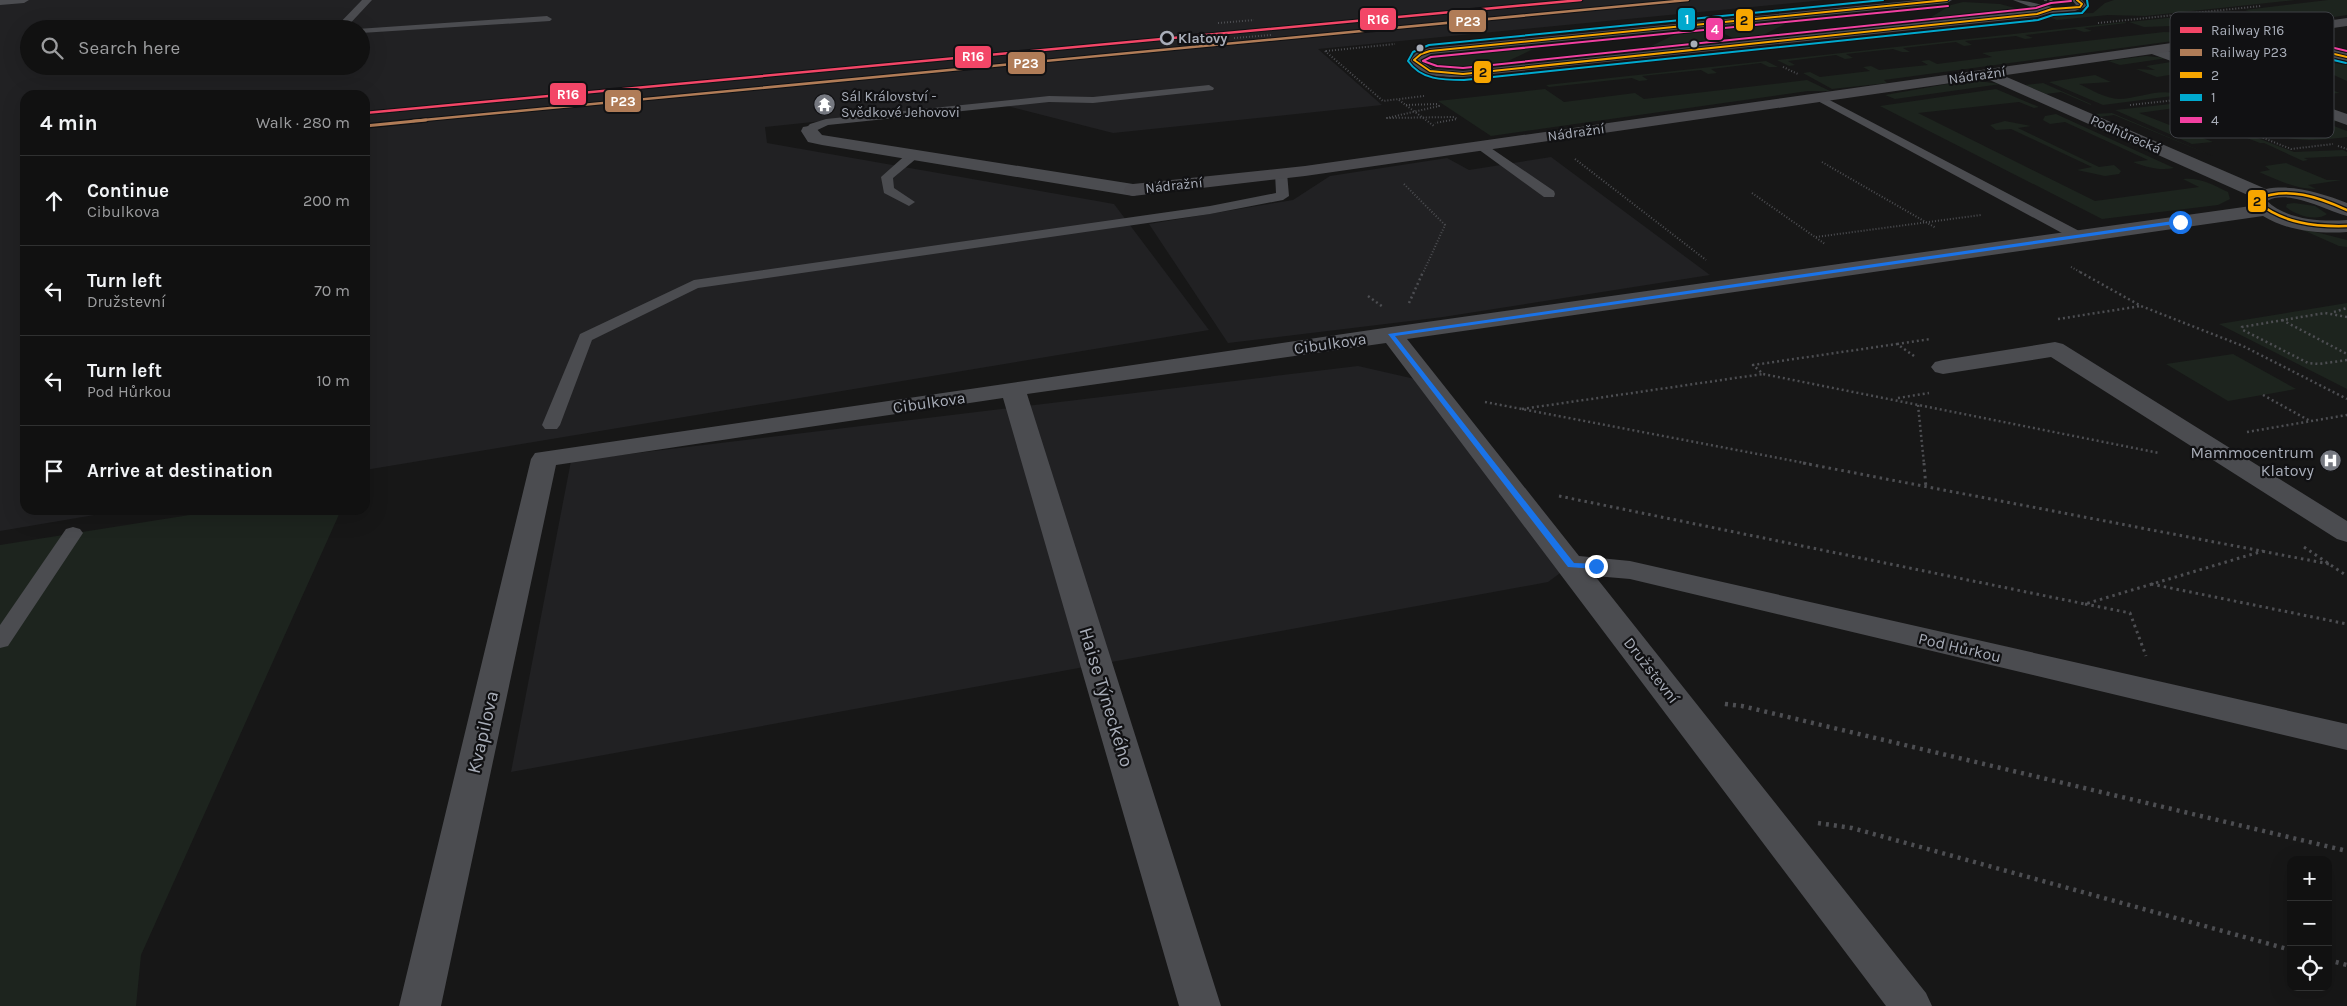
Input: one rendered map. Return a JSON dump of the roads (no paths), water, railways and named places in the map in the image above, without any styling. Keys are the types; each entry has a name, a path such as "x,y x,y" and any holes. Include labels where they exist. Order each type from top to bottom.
{"street":[{"name":"Nádražní","path":"809,131 814,138 822,140 1133,190 1282,173 1482,146 2170,48"},
{"path":"2154,50 2170,56"},
{"path":"2334,54 2347,57"},
{"name":"Podhůrecká","path":"1988,74 2264,202 2298,222 2345,224"},
{"path":"2334,115 2347,120"},
{"name":"Cibulkova","path":"544,459 1391,334 2078,236 2264,202 2292,194 2327,202"},
{"path":"2327,202 2347,199"},
{"path":"2327,202 2345,224"},
{"name":"Družstevní","path":"1391,334 1572,565 1911,1006"},
{"path":"1944,367 2055,349 2347,533"},
{"name":"Haise Týneckého","path":"1014,389 1200,1006"},
{"name":"Kvapilova","path":"420,1006 544,459"},
{"name":"Pod Hůrkou","path":"1572,565 1630,570 2347,737"}],"lane":[{"path":"0,2 24,0"},
{"path":"348,20 367,0"},
{"path":"1946,0 1430,52 1417,56 1415,62 1435,72 1463,74 2037,14 2052,9 2080,7 2082,4 2076,0"},
{"path":"2018,0 2052,9"},
{"path":"370,29 547,19"},
{"path":"809,131 814,126 826,122 1049,99 1093,100 1209,88"},
{"path":"1820,98 2078,236"},
{"path":"1482,146 1549,194"},
{"path":"909,202 888,190 887,177 913,155"},
{"path":"551,426 585,337 694,284 1210,210 1282,196 1282,173"},
{"path":"0,640 72,533"}],"railway":[{"path":"2044,0 2053,1"}],"rail line":[{"name":"R16","path":"370,113 1581,0"},
{"name":"P23","path":"370,126 1688,0"}],"place":[{"name":"Klatovy","path":"1167,38"},
{"name":"Sál Království - Svědkové Jehovovi","path":"825,104"},
{"name":"Mammocentrum Klatovy","path":"2330,461"}]}
